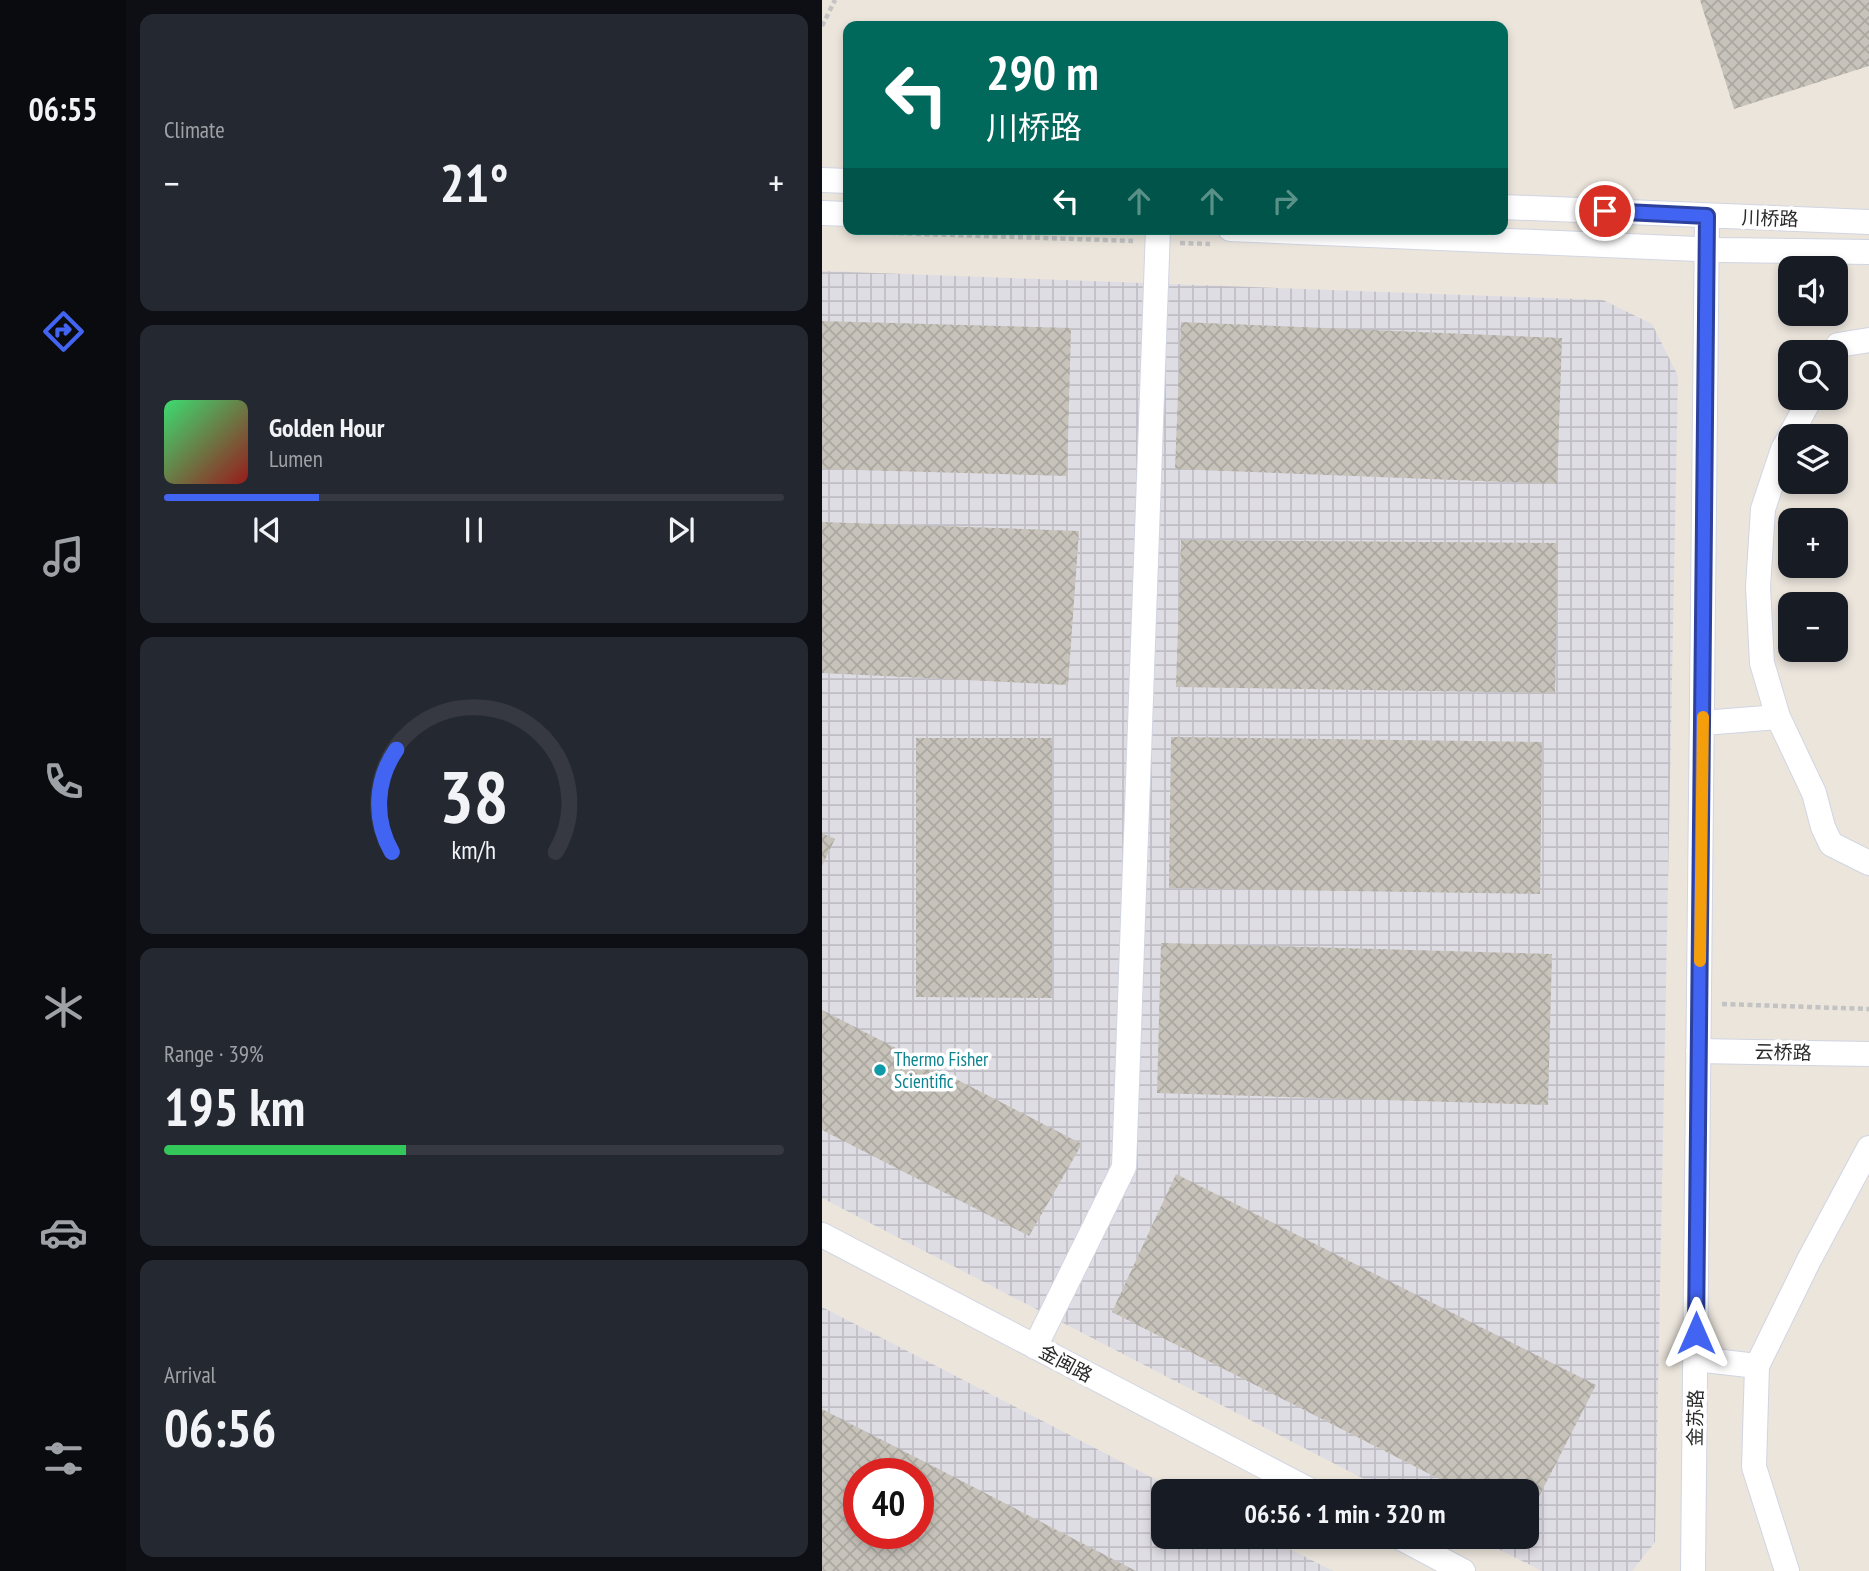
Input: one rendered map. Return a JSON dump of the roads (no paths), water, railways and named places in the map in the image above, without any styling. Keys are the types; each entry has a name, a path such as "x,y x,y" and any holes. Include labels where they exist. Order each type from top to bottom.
{"street":[{"path":"822,180 843,181"},
{"name":"川桥路","path":"1508,207 1857,222"},
{"path":"822,213 843,214"},
{"name":"金苏路","path":"1693,1571 1707,216"},
{"path":"1035,1347 1124,1167 1158,235"},
{"name":"川桥路","path":"1381,235 1858,252"},
{"path":"1848,343 1868,340"},
{"path":"1778,464 1763,509 1758,587 1762,663 1778,717 1814,793 1823,827 1831,844 1868,863"},
{"path":"1703,723 1778,717"},
{"name":"云桥路","path":"1699,1051 1868,1054"},
{"path":"1787,1571 1754,1467 1757,1366 1868,1148"},
{"name":"金闽路","path":"822,1235 1288,1479"},
{"path":"1696,1359 1757,1366"},
{"path":"1422,1549 1463,1571"}],"place":[{"name":"Thermo Fisher Scientific","path":"880,1070"}]}
